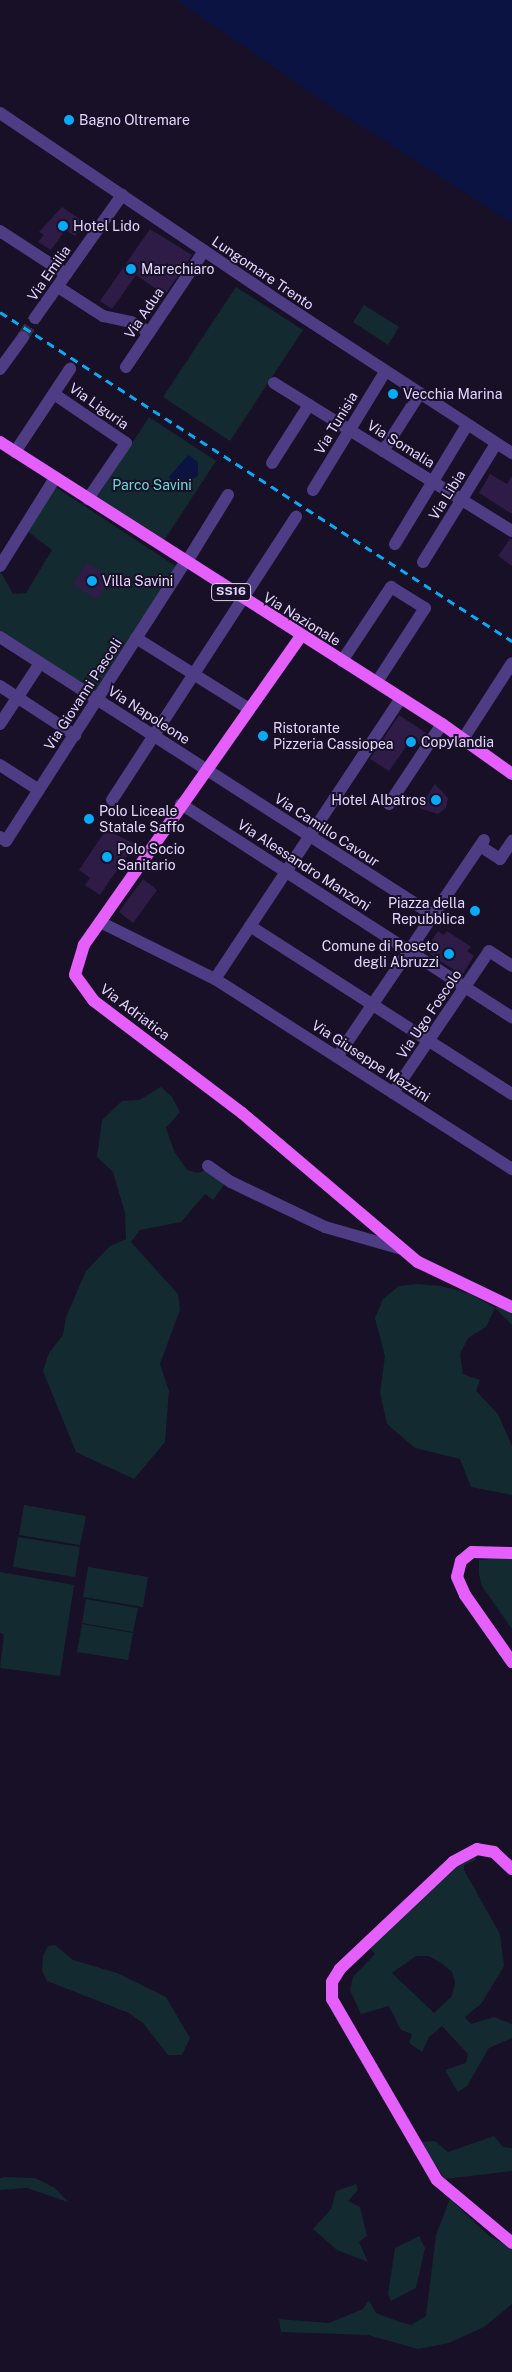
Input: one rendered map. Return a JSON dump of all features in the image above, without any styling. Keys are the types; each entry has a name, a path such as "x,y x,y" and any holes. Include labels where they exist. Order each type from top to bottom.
{"main road":[{"name":"Via Nazionale","path":"0,442 242,600 442,724 512,774"},
{"name":"Via Adriatica","path":"301,636 181,804 100,922 75,967 76,979 86,994 257,1125 402,1249 434,1273 512,1307"},
{"path":"512,1553 478,1551 466,1555 458,1571 463,1592 512,1662"},
{"path":"512,1869 494,1852 476,1849 464,1854 346,1963 332,1982 332,1999 338,2013 421,2158 437,2180 512,2243"}],"street":[{"name":"Lungomare Trento","path":"0,113 385,372 512,453"},
{"name":"Via Emilia","path":"36,318 122,195"},
{"path":"0,231 66,274"},
{"name":"Via Adua","path":"126,367 204,251"},
{"path":"58,287 103,316 131,322 148,332"},
{"path":"0,368 23,337"},
{"path":"15,452 70,369"},
{"name":"Via Tunisia","path":"313,490 385,372"},
{"name":"Via Somalia","path":"274,383 512,531"},
{"name":"Via Liguria","path":"54,394 126,444 88,499"},
{"path":"383,451 419,394"},
{"path":"272,463 309,405"},
{"path":"395,544 467,426"},
{"name":"Via Libia","path":"423,562 496,444"},
{"path":"0,566 56,478"},
{"name":"Via Giovanni Pascoli","path":"3,839 39,790 228,495"},
{"path":"112,800 296,517"},
{"path":"342,661 391,587 425,608 377,682"},
{"name":"Via Napoleone","path":"0,637 205,770"},
{"path":"136,638 249,709"},
{"path":"0,724 40,663"},
{"path":"463,739 512,663"},
{"path":"0,686 75,734"},
{"path":"215,979 401,698"},
{"path":"389,804 442,724"},
{"path":"0,765 39,790"},
{"name":"Via Camillo Cavour","path":"205,770 433,915"},
{"name":"Via Alessandro Manzoni","path":"181,804 512,1017"},
{"path":"338,1058 482,843 500,859 512,841"},
{"name":"Via Giuseppe Mazzini","path":"100,922 215,979 511,1167"},
{"path":"250,926 512,1094"},
{"name":"Via Ugo Foscolo","path":"393,1093 489,951 512,966"},
{"path":"208,1166 231,1182 325,1227 402,1249"}],"green space":[{"path":"236,287 303,330 230,441 163,397"},
{"path":"364,305 399,327 388,345 353,322"},
{"name":"Parco Savini","path":"149,417 216,461 163,542 96,499"},
{"path":"54,486 177,567 97,697 0,634 0,571 13,594 26,593 52,550 27,531"},
{"path":"161,1087 172,1097 180,1112 166,1128 174,1151 187,1170 197,1173 210,1169 226,1182 213,1200 205,1194 181,1222 140,1230 131,1242 178,1294 180,1310 160,1364 169,1391 165,1442 134,1479 76,1452 43,1371 49,1353 63,1335 66,1317 86,1271 110,1246 126,1239 125,1213 113,1172 97,1157 102,1120 122,1101 139,1100"},
{"path":"416,1284 441,1286 471,1294 495,1308 486,1327 468,1338 460,1354 463,1374 480,1380 476,1391 498,1414 512,1446 512,1495 471,1487 460,1459 415,1448 387,1424 380,1393 385,1356 375,1318 383,1299 399,1286"},
{"path":"499,1302 512,1309 512,1325 495,1308"},
{"path":"24,1505 86,1516 80,1545 19,1535"},
{"path":"18,1537 80,1547 75,1577 13,1567"},
{"path":"507,1557 512,1559 512,1629 482,1586 479,1574 479,1560"},
{"path":"88,1567 148,1577 143,1607 83,1597"},
{"path":"0,1572 74,1585 60,1676 0,1668 4,1634 0,1633"},
{"path":"86,1599 138,1608 133,1632 82,1623"},
{"path":"82,1624 133,1633 128,1660 77,1652"},
{"path":"472,1853 476,1860 464,1865 464,1870 500,1934 504,1966 481,2004 465,2017 471,2024 494,2017 512,2024 512,2038 489,2048 467,2086 458,2092 445,2070 466,2063 468,2054 442,2026 429,2037 422,2052 409,2043 412,2034 401,2030 389,2006 361,2014 350,1990 353,1977 375,1954 368,1946","holes":["416,1956 429,1956 452,1972 455,1982 452,1996 434,2013 392,1973"]},
{"path":"55,1945 73,1960 117,1973 166,1997 190,2038 182,2055 168,2055 143,2023 129,2013 47,1981 42,1971 43,1956 48,1946"},
{"path":"494,2136 503,2147 512,2148 512,2171 445,2179 420,2142 435,2141 448,2152"},
{"path":"0,2178 35,2178 55,2188 68,2202 27,2188 0,2190"},
{"path":"356,2184 358,2190 348,2201 360,2207 367,2236 359,2242 368,2262 337,2250 313,2229 331,2209 336,2191"},
{"path":"450,2199 488,2235 512,2249 512,2304 484,2327 449,2343 418,2349 368,2335 281,2332 279,2319 329,2323 363,2309 369,2300 376,2313 400,2322 411,2325 426,2316 436,2235"},
{"path":"419,2236 425,2248 416,2288 391,2301 388,2294 395,2248"}],"shaded area":[{"path":"176,0 512,0 512,223 333,108"},
{"path":"188,455 198,462 198,476 181,485 179,481 173,483 169,477"}],"building":[{"name":"Hotel Lido","path":"62,207 84,222 75,236 65,230 51,250 38,242 44,235 39,232"},
{"path":"150,229 192,255 165,295 136,275 112,309 100,301"},
{"path":"490,474 507,484 512,476 512,514 479,493"},
{"path":"510,539 512,539 512,566 498,556"},
{"name":"Villa Savini","path":"87,563 111,578 97,600 73,584"},
{"name":"Copylandia","path":"399,715 426,733 415,749 408,744 389,771 370,759"},
{"name":"Hotel Albatros","path":"435,784 448,798 446,808 438,814 419,808"},
{"name":"Polo Socio Sanitario","path":"106,830 135,844 100,895 85,885 90,878 79,870"},
{"path":"143,879 157,890 133,923 119,912"},
{"name":"Comune di Roseto degli Abruzzi","path":"438,931 444,935 447,931 471,947 467,951 474,956 462,975 425,951"}],"tunnel":[{"path":"23,337 35,318"}],"railway":[{"path":"0,312 512,641"}],"place":[{"name":"Bagno Oltremare","path":"69,120"},
{"name":"Hotel Lido","path":"63,226"},
{"name":"Marechiaro","path":"131,269"},
{"name":"Vecchia Marina","path":"393,394"},
{"name":"Villa Savini","path":"92,581"},
{"name":"Ristorante Pizzeria Cassiopea","path":"263,736"},
{"name":"Copylandia","path":"411,742"},
{"name":"Hotel Albatros","path":"436,800"},
{"name":"Polo Liceale Statale Saffo","path":"89,819"},
{"name":"Polo Socio Sanitario","path":"107,857"},
{"name":"Piazza della Repubblica","path":"475,911"},
{"name":"Comune di Roseto degli Abruzzi","path":"449,954"}]}
